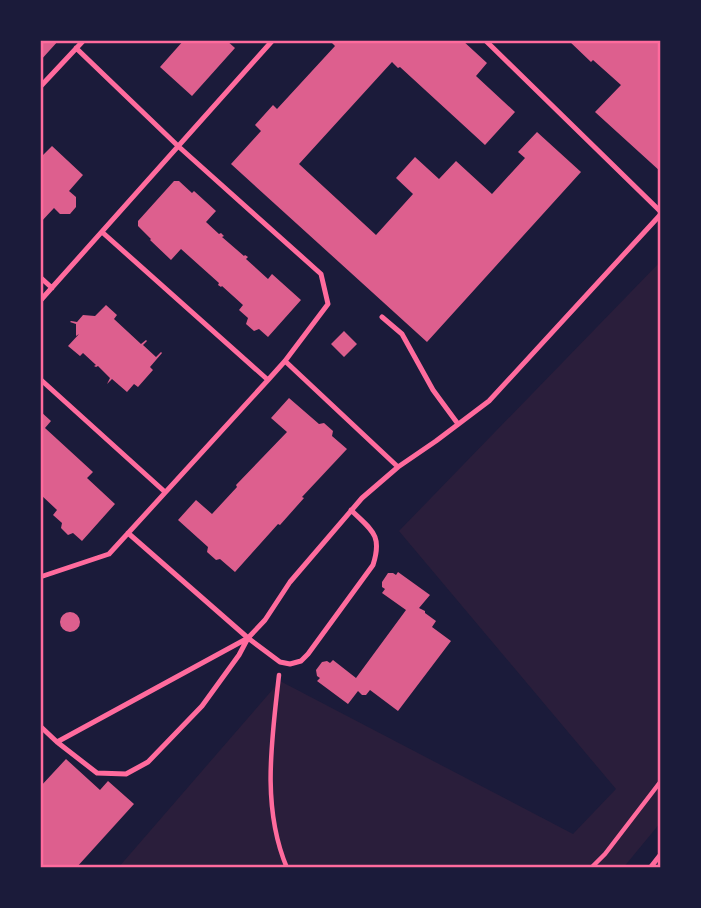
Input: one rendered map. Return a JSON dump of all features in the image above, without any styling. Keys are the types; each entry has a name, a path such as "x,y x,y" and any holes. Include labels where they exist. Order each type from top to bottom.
{"lane":[{"path":"40,87 84,40"},
{"path":"40,301 273,40"},
{"path":"40,726 97,773 126,774 148,762 202,706 290,582 362,498 398,467 489,401 661,213 485,40"},
{"path":"40,577 109,554 285,361 328,304 321,274 178,146 76,48"},
{"path":"102,232 268,380"},
{"path":"40,276 52,288"},
{"path":"382,317 402,334 433,390 458,424"},
{"path":"285,361 398,467"},
{"path":"40,379 165,492"},
{"path":"128,533 248,638 280,662 290,664 301,661 308,654 373,565 378,543 374,533 351,510"},
{"path":"57,742 248,638"},
{"path":"650,868 661,854"}],"path":[{"path":"280,662 270,767 274,825 287,868"},
{"path":"591,868 605,854 661,781"}],"shaded area":[{"path":"661,261 661,822 623,868 118,868 280,681 573,834 616,789 399,531"}],"building":[{"path":"40,40 59,40 40,61"},
{"path":"184,40 226,40 235,48 192,96 160,67"},
{"path":"332,40 462,40 487,63 476,76 515,112 485,145 392,62 299,164 376,235 413,194 396,178 415,157 439,179 456,161 492,194 525,158 518,152 537,132 581,172 427,342 231,164 261,131 255,125 273,105 277,109 335,46"},
{"path":"568,40 661,40 661,172 595,112 621,85"},
{"path":"52,146 83,175 69,191 76,197 76,207 70,214 60,214 54,208 40,223 40,158"},
{"path":"174,181 179,181 192,193 194,191 216,211 206,222 224,236 222,237 248,257 246,259 268,279 272,274 301,300 268,337 259,329 254,331 246,324 248,318 239,310 243,305 181,249 171,260 138,226 138,221"},
{"path":"106,305 117,315 114,319 141,344 147,341 143,345 156,357 162,353 150,367 153,370 138,387 134,384 127,392 112,379 107,384 110,378 98,366 94,366 96,365 83,353 80,356 68,346 79,334 76,336 76,324 70,322 77,322 83,315 95,316"},
{"path":"344,331 357,344 344,357 331,344"},
{"path":"289,398 319,424 324,423 333,431 332,436 347,449 235,572 207,552 208,547 178,520 196,500 212,514 237,487 287,432 271,418"},
{"path":"40,411 51,421 45,428 93,472 87,478 115,504 82,541 73,533 68,535 61,528 62,523 53,515 57,510 40,494"},
{"path":"398,572 430,595 419,608 436,621 432,627 451,641 398,711 370,690 366,695 358,691 348,704 317,681 320,678 316,670 322,662 330,663 333,660 356,678 406,610 382,593 385,589 382,582 388,573 396,575"},
{"path":"66,612 74,612 80,622 74,632 66,632 60,626 60,618"},
{"path":"66,759 100,790 108,781 134,804 76,868 40,868 40,787"}]}
